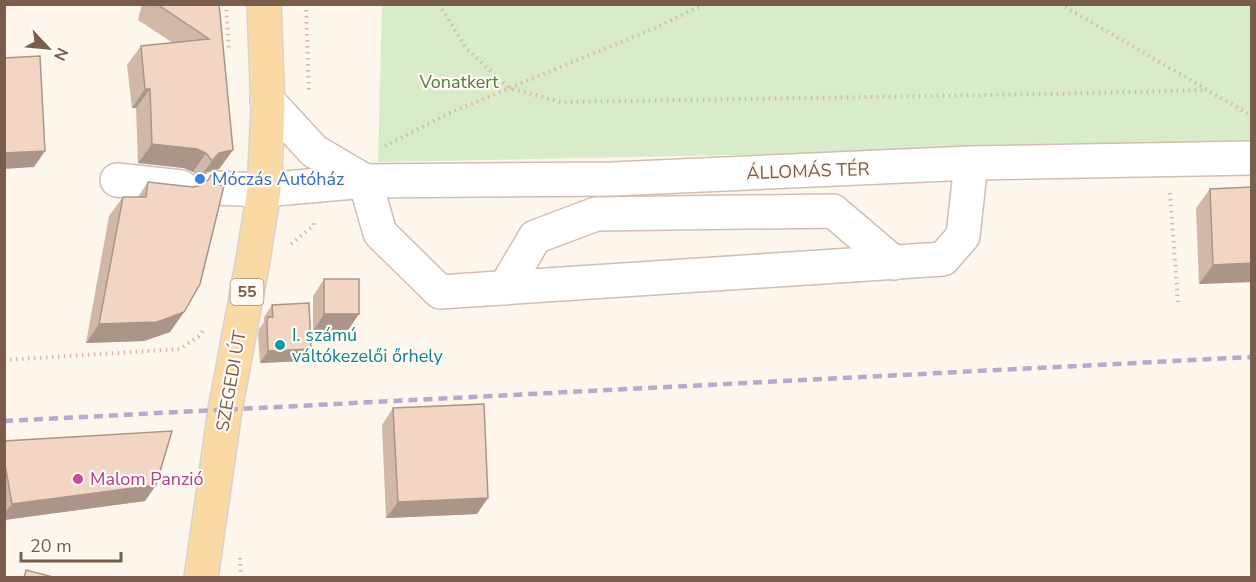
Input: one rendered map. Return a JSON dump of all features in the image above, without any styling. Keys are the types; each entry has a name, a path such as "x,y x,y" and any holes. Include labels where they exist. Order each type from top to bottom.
{"main road":[{"name":"SZEGEDI ÚT","path":"201,578 225,410 264,190 268,110 264,4"}],"street":[{"path":"267,100 314,151 365,181 380,233 440,292 943,259 963,236 971,163"},
{"name":"ÁLLOMÁS TÉR","path":"215,188 264,190 365,181 612,179 971,163 1251,158"},
{"path":"117,180 181,187"},
{"path":"505,288 535,237 596,214 833,211 894,262"}],"path":[{"path":"306,4 309,103"},
{"path":"438,4 466,48 509,88 561,102 1206,90"},
{"path":"378,146 386,146 454,111 655,28 705,4"},
{"path":"1060,4 1251,116"},
{"path":"1167,159 1178,302"},
{"path":"4,360 180,349 206,327"}],"green space":[{"name":"Vonatkert","path":"382,5 1251,5 1251,145 378,162"}],"building":[{"path":"157,4 219,4 233,150 219,153 212,161 206,153 197,149 152,144 150,89 145,89 141,46 209,39"},
{"path":"40,56 45,151 4,153 4,58"},
{"path":"211,175 218,184 224,186 200,284 184,312 157,322 99,324 123,197 146,197 148,182 193,187 202,185"},
{"path":"1251,187 1251,263 1213,265 1210,189"},
{"path":"324,279 359,279 359,314 324,314"},
{"path":"309,303 311,349 268,351 267,322 268,317 273,317 272,305"},
{"path":"484,404 488,498 398,502 393,408"},
{"name":"Malom Panzió","path":"172,431 156,485 12,504 4,459 4,441"},
{"path":"26,570 57,578 24,578"}],"railway":[{"path":"4,421 1252,357"}],"place":[{"name":"Móczás Autóház","path":"200,179"},
{"name":"I. számú váltókezelői őrhely","path":"280,345"},
{"name":"Malom Panzió","path":"78,479"}]}
